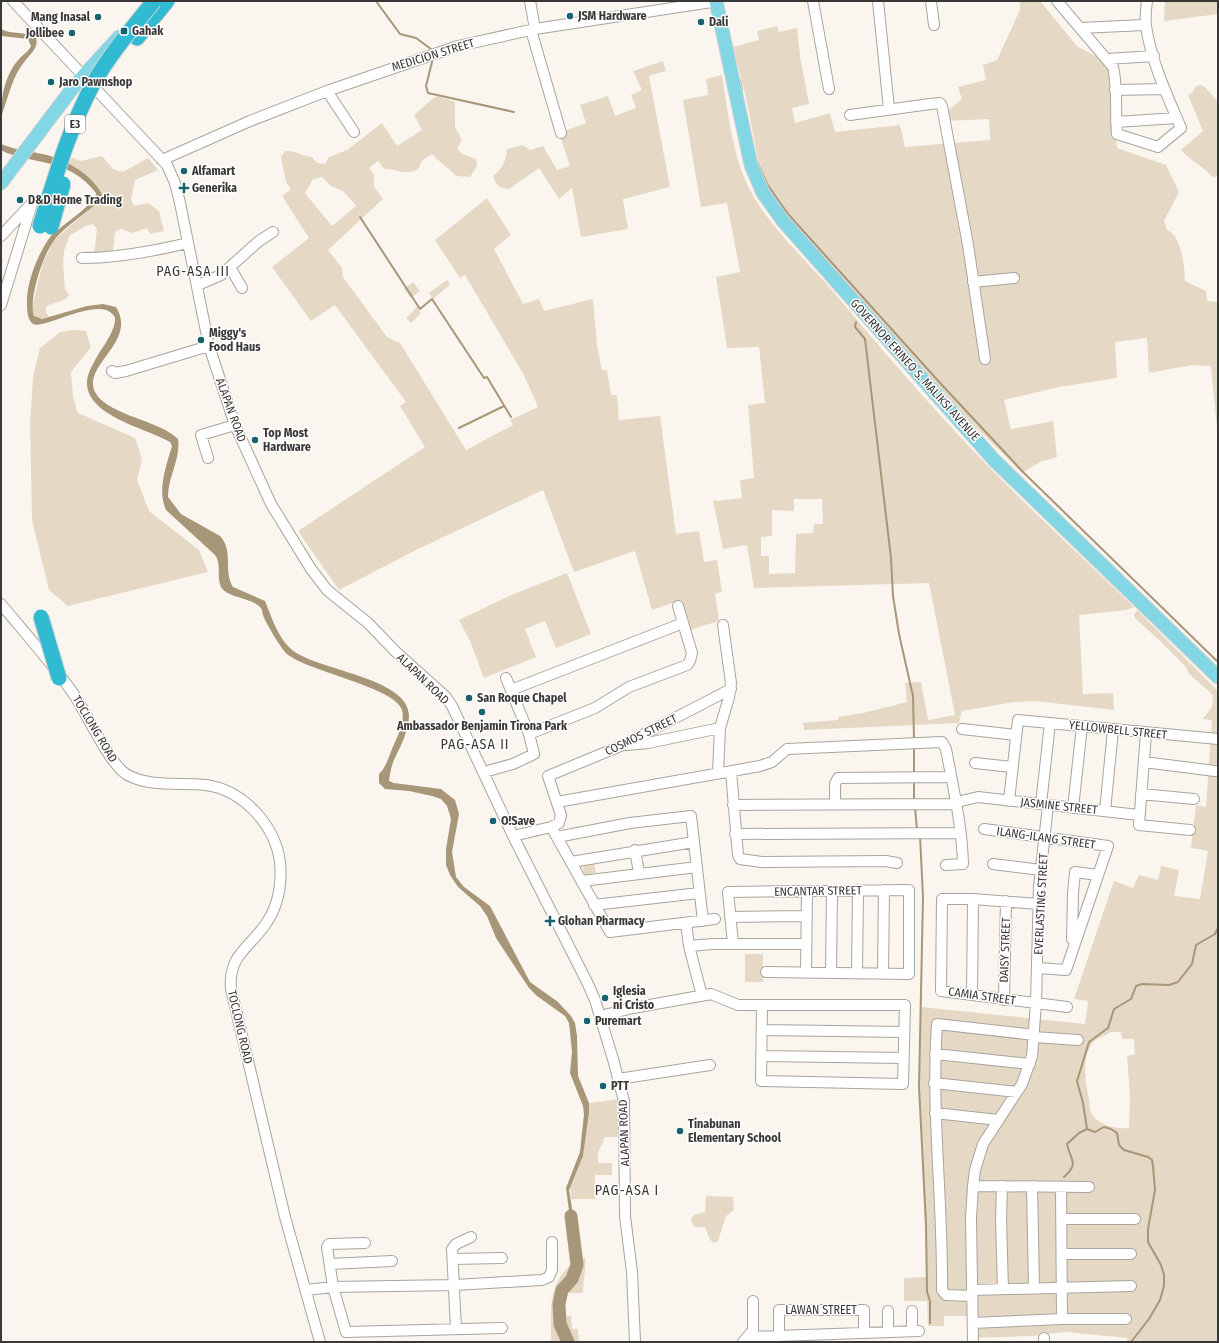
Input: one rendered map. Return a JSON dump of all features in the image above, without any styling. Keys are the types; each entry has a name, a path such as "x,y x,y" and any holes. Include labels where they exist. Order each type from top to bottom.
{"highway":[{"name":"E3","path":"155,1 130,31 94,83 75,122 45,227 84,125 101,89 137,38 167,1"},
{"path":"36,618 54,677"}],"main road":[{"path":"1,183 82,76 111,44 155,1"},
{"name":"GOVERNOR ERINEO S. MALIKSI AVENUE","path":"717,1 750,165 763,192 783,221 994,460 1218,677"}],"street":[{"name":"ALAPAN ROAD","path":"13,1 167,165 175,183 198,285 209,346 235,425 271,504 320,582 335,597 378,632 396,652 446,697 459,720 513,836 591,990 600,1016 624,1101 625,1216 632,1272 635,1342"},
{"path":"530,1 533,30 561,133"},
{"name":"MEDICION STREET","path":"162,160 250,121 328,91 443,50 533,30 679,5 717,1"},
{"path":"814,1 829,89"},
{"path":"878,1 889,109"},
{"path":"931,1 934,25"},
{"path":"1057,1 1113,67 1117,134 1158,147 1181,128 1164,89 1145,25 1147,1"},
{"path":"1080,28 1145,25"},
{"path":"1107,59 1154,56"},
{"path":"1115,90 1164,89"},
{"path":"328,91 354,132"},
{"path":"850,115 940,103 942,106 985,359"},
{"path":"1116,122 1177,118"},
{"path":"1,236 32,204 4,280 1,305"},
{"path":"198,285 221,275 259,241 273,232"},
{"path":"82,258 103,258 158,250 188,243"},
{"path":"230,267 242,288"},
{"path":"973,282 1014,278"},
{"path":"112,371 115,373 126,371 209,346"},
{"path":"208,458 201,435 235,425"},
{"name":"TOCLONG ROAD","path":"1,604 73,693 113,760 122,771 132,777 150,782 205,785 226,791 252,808 272,836 278,852 280,869 280,887 276,904 264,926 234,962 230,980 234,1006 282,1202 320,1342"},
{"path":"529,734 595,708 629,687 687,665 690,661 692,653 678,606"},
{"path":"511,690 683,623"},
{"path":"718,773 720,728 731,689 722,624"},
{"path":"484,772 513,764 534,754 529,734 506,678"},
{"name":"COSMOS STREET","path":"557,802 548,776 623,745 731,689"},
{"name":"YELLOWBELL STREET","path":"1016,735 1018,720 1218,739"},
{"name":"EVERLASTING STREET","path":"973,1342 971,1218 975,1170 983,1144 1016,1092 1030,1064 1035,1036 1039,904 1045,838 1045,805 1050,722"},
{"path":"1073,808 1082,726"},
{"path":"623,745 648,743 720,728"},
{"path":"962,729 1016,735 1009,801"},
{"path":"1105,811 1113,730"},
{"path":"1139,820 1146,733"},
{"path":"513,836 551,828 556,825 561,819 557,802 766,765 782,752 794,748 938,741 945,745 957,803 963,864 946,865"},
{"path":"1144,762 1215,771"},
{"path":"975,763 1012,767"},
{"path":"731,771 738,855 740,859 745,861 789,863 886,861 897,863"},
{"path":"835,804 835,784 838,778 951,777"},
{"path":"1141,794 1194,800"},
{"name":"JASMINE STREET","path":"734,805 957,803 978,798 1105,811 1139,820 1190,830"},
{"path":"557,837 630,823 691,816 703,921"},
{"path":"551,828 610,932 714,919"},
{"name":"ILANG-ILANG STREET","path":"984,830 1108,846 1098,875"},
{"path":"736,834 961,833"},
{"path":"571,862 635,850 694,842"},
{"path":"635,850 639,874"},
{"path":"993,864 1041,870"},
{"path":"582,882 696,867"},
{"path":"1038,968 1066,970 1098,875 1075,872 1072,949"},
{"path":"857,973 858,890"},
{"path":"766,972 883,974 884,890"},
{"name":"ENCANTAR STREET","path":"730,917 728,892 909,890 909,974 883,974"},
{"path":"806,973 807,891"},
{"path":"831,973 832,891"},
{"path":"594,905 699,893"},
{"name":"CAMIA STREET","path":"973,899 942,899 941,991 1067,1007"},
{"path":"972,995 973,899 1039,904"},
{"name":"DAISY STREET","path":"1004,1000 1006,901"},
{"path":"733,944 730,917 806,916"},
{"path":"686,923 689,946 702,996"},
{"path":"689,946 733,944 806,944"},
{"path":"600,1016 632,1008 715,995 738,1005 905,1004 903,1084 761,1081 762,1005"},
{"path":"1078,1040 937,1024 934,1083 942,1290 946,1295 1003,1289 1062,1286 1131,1286"},
{"path":"762,1030 904,1032"},
{"path":"935,1054 1030,1064"},
{"path":"761,1056 903,1058"},
{"path":"618,1079 710,1065"},
{"path":"934,1083 1016,1092"},
{"path":"935,1113 998,1120"},
{"path":"973,1186 1089,1187"},
{"path":"1002,1186 1001,1219 1003,1289"},
{"path":"1032,1186 1034,1288"},
{"path":"1061,1187 1062,1319"},
{"path":"1061,1219 1135,1219"},
{"path":"456,1329 455,1284 452,1249 456,1244 471,1237"},
{"path":"306,1290 334,1287 542,1280 549,1277 552,1270 552,1242"},
{"path":"364,1243 328,1245 334,1287 334,1303 344,1330 348,1333 502,1328"},
{"path":"1062,1254 1131,1254"},
{"path":"453,1259 502,1258"},
{"path":"330,1264 392,1261"},
{"path":"745,1339 753,1325 753,1301"},
{"name":"LAWAN STREET","path":"779,1336 779,1310 864,1310 864,1333"},
{"path":"745,1339 779,1336 916,1331 912,1311"},
{"path":"888,1312 888,1332"},
{"path":"973,1323 1062,1319 1126,1319"}],"shaded area":[{"path":"1020,1 1040,1 1077,46 1111,65 1117,148 1166,165 1179,192 1164,221 1167,230 1176,238 1179,245 1183,260 1185,281 1206,291 1207,301 1218,302 1218,439 1211,366 1192,365 1149,373 1147,338 1115,342 1117,378 1059,387 1004,400 1011,429 1053,421 1057,457 1040,462 1022,473 968,419 791,220 763,177 760,170 746,97 733,47 759,40 757,31 777,26 779,32 797,28 800,56 809,104 792,108 795,123 830,113 835,132 900,125 905,147 990,140 989,119 947,121 947,111 962,99 958,87 986,80 983,65 997,60 1020,10"},
{"path":"1165,1 1218,1 1218,14 1164,21"},
{"path":"1,29 10,32 32,35 36,37 37,41 34,50 17,74 1,117 3,93 7,78 15,64 31,46 28,39 1,36"},
{"path":"663,61 666,71 649,76 670,187 623,199 628,229 581,237 572,188 559,199 539,168 509,189 500,187 495,182 493,176 503,164 507,149 523,145 530,150 543,146 557,170 570,166 559,133 586,123 580,105 608,96 615,116 636,108 631,95 642,90 633,71"},
{"path":"722,75 731,132 738,160 748,186 756,201 776,228 965,442 1134,607 1127,610 1079,615 1083,694 1113,693 1114,710 1035,701 1014,702 962,711 959,723 804,730 803,723 838,720 838,717 863,713 907,702 905,683 921,682 928,720 955,715 929,583 754,588 747,545 723,549 713,500 718,501 742,498 740,480 754,478 748,405 765,403 759,347 727,348 716,277 740,272 727,203 701,207 683,100 708,95 706,79","holes":["794,499 822,499 823,524 814,524 813,533 796,534 795,573 769,574 769,556 761,556 761,537 772,536 772,510 794,511"]},
{"path":"1201,85 1205,87 1218,102 1218,176 1212,177 1205,169 1189,158 1181,150 1203,131 1188,95 1192,93 1196,86"},
{"path":"437,96 455,102 455,127 462,140 457,148 461,153 476,159 477,166 470,177 456,176 432,154 421,163 419,168 411,172 384,169 378,161 369,168 374,175 374,187 383,199 328,250 342,268 343,277 387,337 400,343 466,450 513,425 510,420 538,407 524,375 465,275 460,278 435,240 487,198 511,235 494,249 523,304 539,299 544,311 593,299 597,346 602,370 607,370 611,395 617,395 619,420 660,416 676,534 699,531 704,562 717,560 722,592 715,594 719,621 690,630 681,600 652,610 635,551 574,572 543,490 416,550 339,590 298,531 425,447 400,406 406,402 335,305 311,321 272,267 309,238 282,196 291,189 286,182 281,157 285,151 292,151 312,157 317,163 325,164 329,157 347,150 382,123 397,146 422,130 414,115","holes":["322,177 331,186 343,191 356,206 332,226 305,193 313,179"]},
{"path":"1,144 19,150 47,155 63,161 85,174 92,180 102,194 101,199 61,233 49,249 41,267 35,289 33,299 34,316 42,319 87,306 103,304 116,307 121,319 121,329 117,339 94,376 93,385 97,395 105,403 116,410 157,426 169,432 178,439 178,454 170,482 168,497 181,514 220,536 227,548 230,581 233,587 265,601 278,633 291,649 303,657 379,684 395,693 406,703 409,717 407,729 393,763 389,781 394,783 441,789 455,800 459,814 452,852 456,877 464,887 490,906 530,982 558,1002 571,1016 575,1023 577,1036 578,1076 589,1103 589,1112 583,1156 569,1190 572,1208 572,1233 566,1188 580,1152 584,1114 583,1106 570,1073 572,1052 569,1023 565,1016 537,996 529,988 496,938 487,916 480,906 458,887 450,875 446,865 446,849 451,819 447,806 441,799 409,791 385,789 379,783 379,774 386,763 400,731 402,722 402,710 396,702 384,694 298,661 287,654 264,619 261,608 251,601 233,596 224,591 221,587 219,579 218,563 215,555 166,510 163,502 162,486 172,446 170,442 133,426 106,412 96,403 89,393 87,381 89,374 114,327 114,315 106,310 97,309 87,310 38,325 33,324 29,319 27,312 27,298 29,282 42,249 51,236 91,203 96,193 86,182 66,169 7,153 1,150"},
{"path":"102,156 113,169 123,172 148,158 158,170 135,180 131,199 134,206 148,203 159,211 164,231 150,234 147,228 132,233 121,229 115,232 113,252 94,254 97,229 93,224 86,226 70,235 64,251 63,262 65,289 69,295 64,300 46,307 46,312 49,317 38,319 34,316 32,308 42,266 53,241 101,199 100,193 94,182 67,164 67,159 73,158 81,161"},
{"path":"447,280 450,285 433,299 429,293"},
{"path":"413,282 420,291 411,298 404,289"},
{"path":"417,307 421,313 411,323 406,318"},
{"path":"74,330 86,331 91,347 71,372 73,397 78,413 135,438 142,459 137,480 149,511 199,550 208,572 68,606 49,590 32,520 30,424 33,377 40,348 60,332"},
{"path":"567,573 591,634 556,648 545,621 525,629 536,657 484,678 470,641 459,620 511,595"},
{"path":"1137,610 1218,691 1218,1342 1127,1342 1127,1338 1066,1332 1031,1336 968,1338 968,1316 944,1316 944,1326 928,1326 927,1301 904,1301 904,1278 927,1277 919,1087 921,1007 1085,1024 1088,1001 1074,999 1114,881 1133,888 1139,875 1158,880 1161,866 1179,870 1174,896 1200,899 1208,851 1191,848 1196,805 1206,807 1212,720 1203,719 1212,707 1213,695 1189,674 1186,667 1135,618 1134,615","holes":["1111,1032 1121,1032 1122,1039 1134,1039 1135,1054 1127,1056 1130,1097 1129,1128 1110,1126 1096,1119 1090,1110 1086,1086 1085,1064 1091,1045 1093,1042"]},
{"path":"594,861 596,873 584,875 582,863"},
{"path":"745,954 763,954 763,982 745,982"},
{"path":"621,1099 619,1106 620,1137 605,1137 598,1153 598,1163 612,1163 612,1175 595,1175 595,1199 571,1199 570,1187 583,1156 589,1103"},
{"path":"706,1196 733,1197 734,1210 726,1216 718,1241 714,1243 710,1240 705,1227 695,1227 692,1224 691,1219 694,1215 705,1212"},
{"path":"568,1242 579,1242 582,1258 585,1258 583,1293 563,1293 561,1316 571,1316 572,1329 578,1329 579,1342 515,1342 551,1341 552,1298 559,1279 573,1263 572,1249"}],"waterway":[{"path":"376,1 400,34 416,38 431,49"},
{"path":"433,58 426,86 428,93 514,112"},
{"path":"740,80 742,91"},
{"path":"757,162 767,184 788,214 941,384 1024,473 1218,662"},
{"path":"360,217 420,309 432,299 484,378 487,377 511,417"},
{"path":"856,322 855,327 865,339 891,558 893,596 899,634 913,696 914,738"},
{"path":"459,428 504,406"},
{"path":"914,746 914,773"},
{"path":"914,780 914,802"},
{"path":"915,807 917,830"},
{"path":"920,836 923,897 919,1087 926,1224 927,1292 930,1301 930,1323"},
{"path":"1131,1342 1149,1319 1160,1300 1164,1286 1164,1275 1161,1265 1148,1242 1148,1229 1155,1190 1152,1160 1148,1157 1124,1150 1119,1145 1117,1133 1111,1129 1104,1127 1095,1132 1087,1129 1083,1103 1077,1081 1089,1042 1108,1028 1114,1009 1131,999 1136,986 1142,984 1169,985 1178,982 1192,964 1196,945 1215,934 1218,928"},
{"path":"1064,1177 1073,1165 1067,1144 1079,1133 1087,1129"},
{"path":"568,1342 560,1324 559,1304 562,1290 572,1279 577,1265 571,1216"}],"place":[{"name":"JSM Hardware","path":"570,16"},
{"name":"Mang Inasal","path":"98,17"},
{"name":"Dali","path":"701,22"},
{"name":"Gahak","path":"124,31"},
{"name":"Jollibee","path":"72,33"},
{"name":"Jaro Pawnshop","path":"51,82"},
{"name":"Alfamart","path":"184,171"},
{"name":"Generika","path":"184,188"},
{"name":"D&D Home Trading","path":"20,200"},
{"name":"Miggy's Food Haus","path":"201,340"},
{"name":"Top Most Hardware","path":"255,440"},
{"name":"San Roque Chapel","path":"469,698"},
{"name":"Ambassador Benjamin Tirona Park","path":"482,712"},
{"name":"O!Save","path":"493,821"},
{"name":"Glohan Pharmacy","path":"550,921"},
{"name":"Iglesia ni Cristo","path":"605,998"},
{"name":"Puremart","path":"587,1021"},
{"name":"PTT","path":"603,1086"},
{"name":"Tinabunan Elementary School","path":"680,1131"}],"district":[{"name":"PAG-ASA III","path":"193,271"},
{"name":"PAG-ASA II","path":"475,744"},
{"name":"PAG-ASA I","path":"627,1190"}]}
